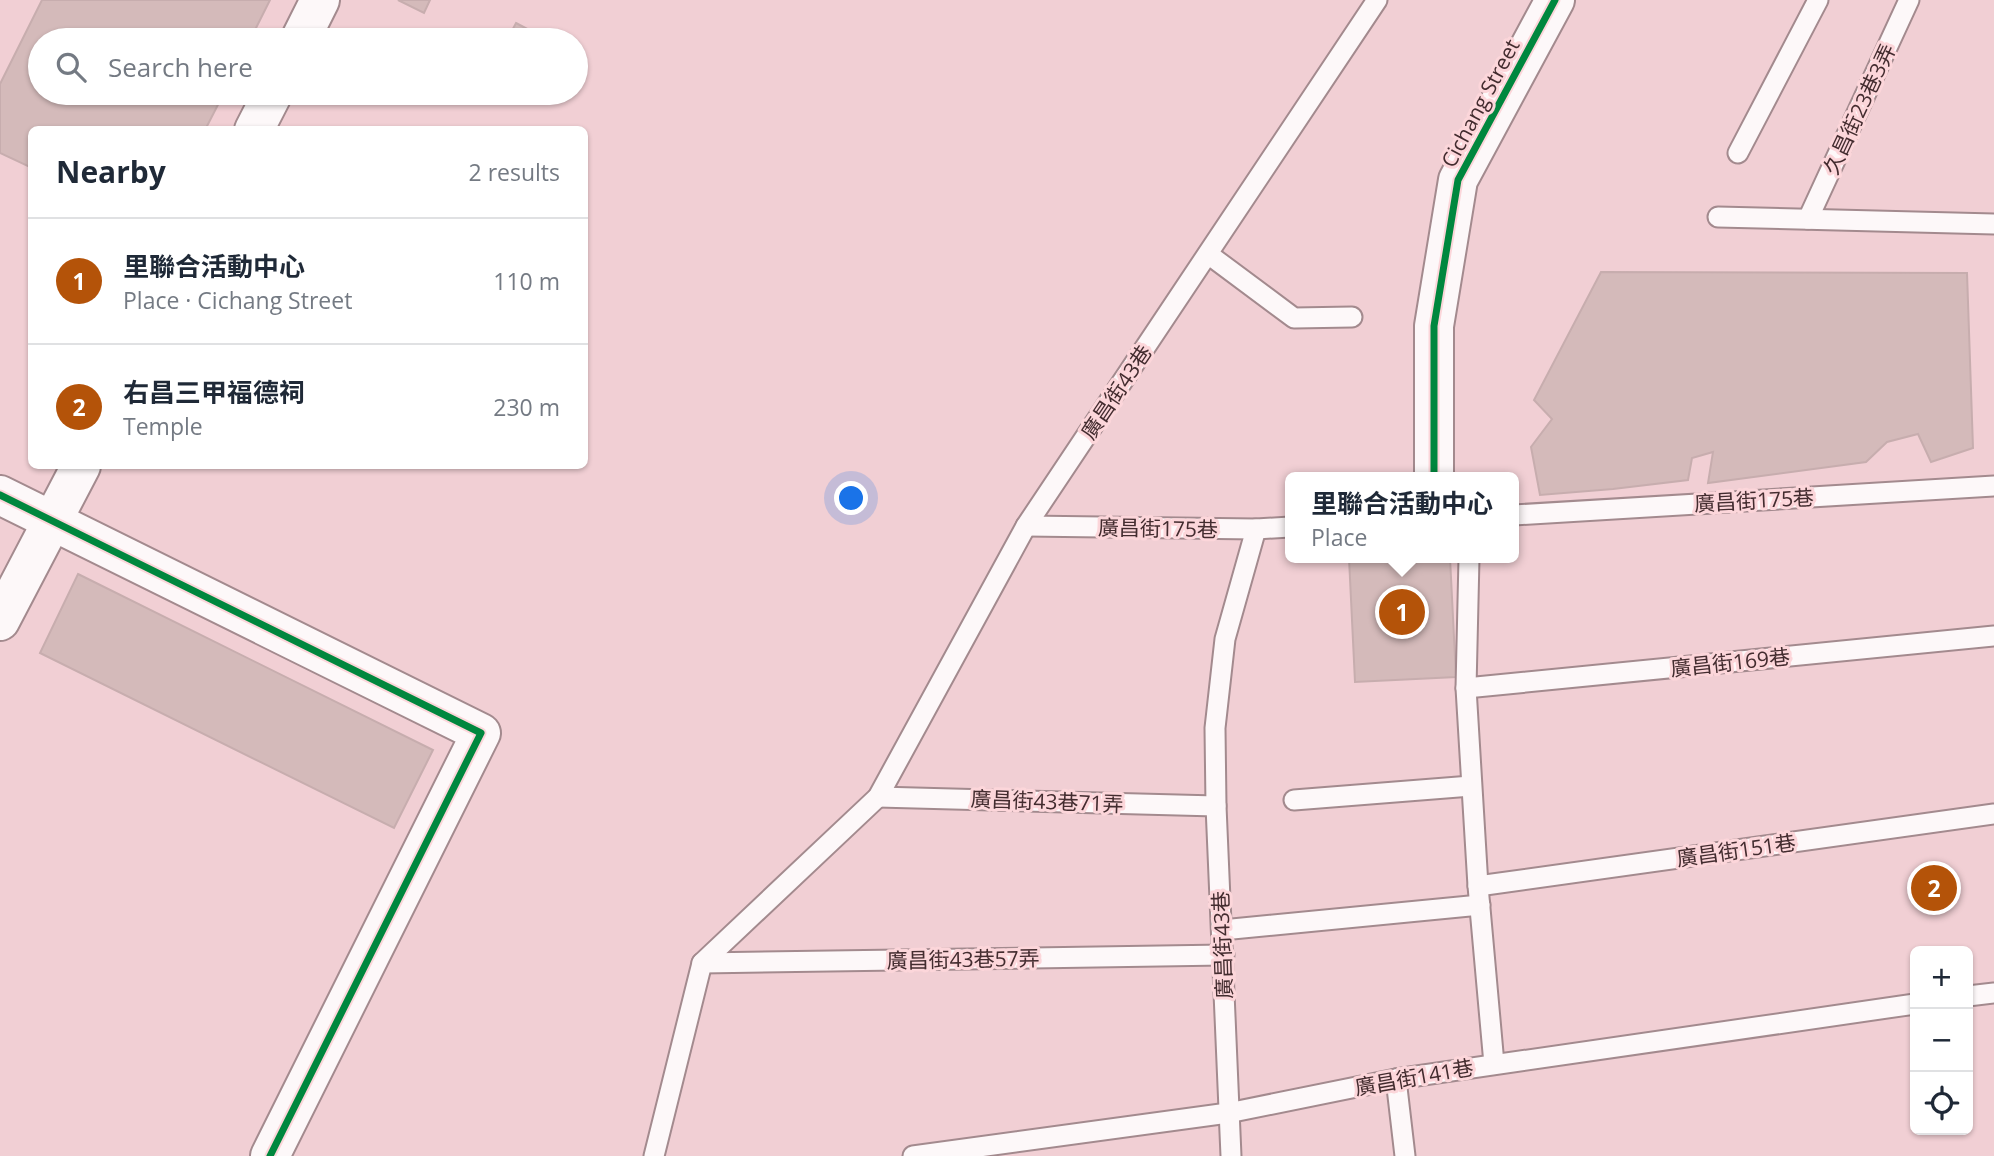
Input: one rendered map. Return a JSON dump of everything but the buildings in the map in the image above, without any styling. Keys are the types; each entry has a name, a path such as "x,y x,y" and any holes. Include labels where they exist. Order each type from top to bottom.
{"street":[{"path":"306,28 320,0"},
{"name":"Cichang Street","path":"1434,472 1434,326 1458,180 1555,0"},
{"path":"256,126 267,105"},
{"path":"0,621 79,469"},
{"path":"0,495 481,733 271,1156"}],"lane":[{"name":"廣昌街43巷","path":"702,963 878,797 1026,526 1377,0"},
{"path":"1738,153 1818,0"},
{"name":"久昌街23巷3弄","path":"1808,219 1909,0"},
{"path":"1718,216 1994,224"},
{"path":"1208,254 1294,318 1352,317"},
{"name":"廣昌街175巷","path":"1519,515 1994,486"},
{"name":"廣昌街175巷","path":"1026,526 1285,527"},
{"name":"廣昌街43巷","path":"1231,1156 1215,728 1225,639 1256,529"},
{"path":"1469,563 1466,688 1479,896 1494,1064"},
{"name":"廣昌街169巷","path":"1466,688 1994,636"},
{"path":"1294,800 1471,786"},
{"name":"廣昌街43巷71弄","path":"878,797 1216,806"},
{"name":"廣昌街151巷","path":"1479,896 1994,814"},
{"path":"1222,930 1479,896"},
{"name":"廣昌街43巷57弄","path":"702,963 1224,955"},
{"path":"654,1156 702,963"},
{"path":"1973,995 1994,993"},
{"name":"廣昌街141巷","path":"913,1156 1228,1113 1396,1079 1910,1005"},
{"path":"1396,1079 1405,1156"}],"cycle path":[{"path":"1434,472 1434,326 1458,180 1555,0"},
{"path":"0,495 481,733 270,1156"}],"place":[{"name":"里聯合活動中心","path":"1402,612"},
{"name":"右昌三甲福德祠","path":"1934,888"}]}
